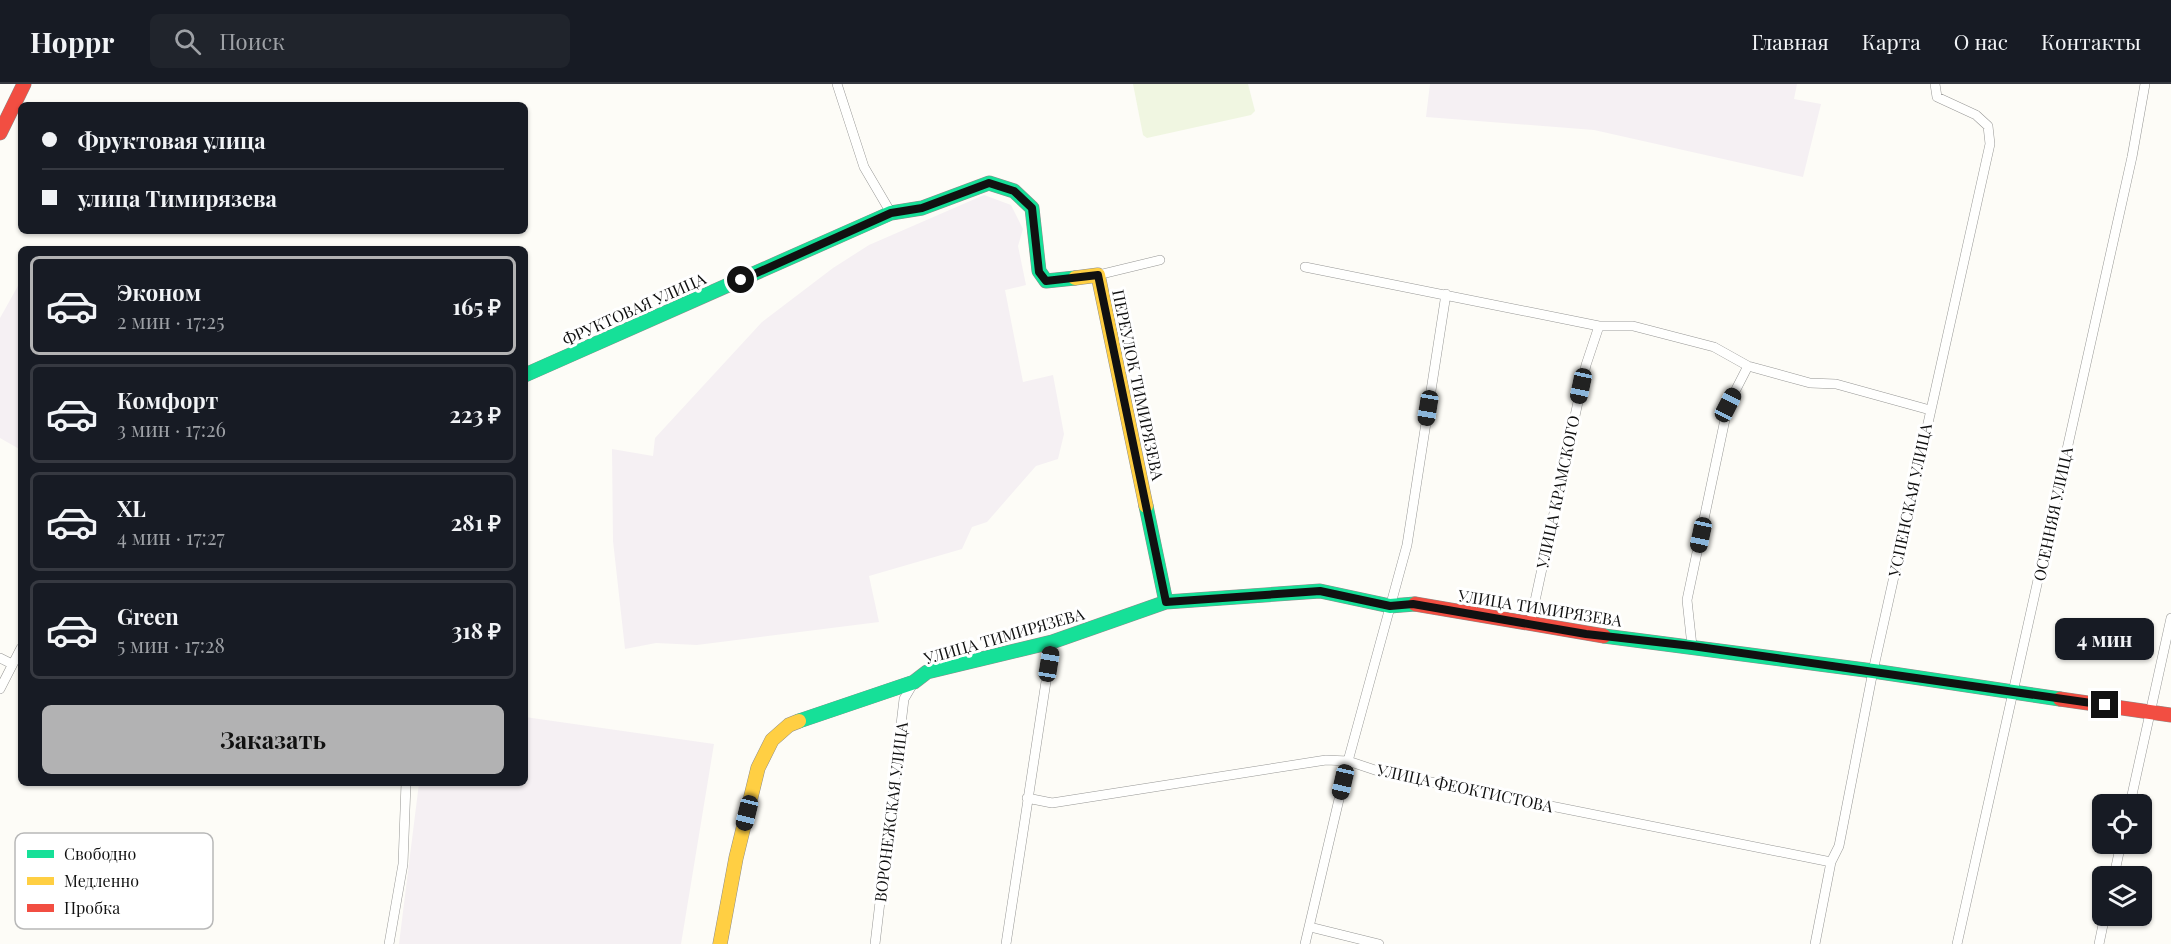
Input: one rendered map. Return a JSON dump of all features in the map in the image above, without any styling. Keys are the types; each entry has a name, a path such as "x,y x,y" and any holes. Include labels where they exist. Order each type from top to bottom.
{"street":[{"path":"0,133 24,84"},
{"path":"837,84 864,167 891,213"},
{"name":"УСПЕНСКАЯ УЛИЦА","path":"1815,944 1831,862 1839,846 1873,671 1990,144 1988,126 1976,115 1937,97 1935,84"},
{"name":"ОСЕННЯЯ УЛИЦА","path":"1957,944 2132,157 2145,84"},
{"name":"ПЕРЕУЛОК ТИМИРЯЗЕВА","path":"891,213 922,208 989,183 1014,191 1032,208 1039,272 1046,281 1098,275 1166,602"},
{"name":"ФРУКТОВАЯ УЛИЦА","path":"528,374 891,213"},
{"path":"1098,275 1160,260"},
{"path":"1305,267 1599,326 1633,326 1714,347 1748,366 1810,383 1836,384 1930,410"},
{"path":"1305,944 1348,761 1407,545 1446,294"},
{"name":"УЛИЦА КРАМСКОГО","path":"1530,624 1586,365 1599,326"},
{"path":"1692,646 1687,600 1728,405 1748,366"},
{"name":"УЛИЦА ТИМИРЯЗЕВА","path":"720,944 736,858 758,768 772,740 789,725 914,682 927,672 1052,642 1166,602 1320,591 1390,606 1413,604 1586,634 1873,671 2171,715"},
{"path":"2132,794 2171,618"},
{"path":"1006,944 1052,642"},
{"path":"0,688 18,653"},
{"path":"0,658 12,664"},
{"name":"ВОРОНЕЖСКАЯ УЛИЦА","path":"875,944 904,699 914,682"},
{"name":"УЛИЦА ФЕОКТИСТОВА","path":"1028,798 1052,803 1326,760 1348,761 1381,772 1831,862"},
{"path":"389,944 403,864 405,786"},
{"path":"2099,944 2103,926"},
{"path":"1310,927 1379,944"}],"shaded area":[{"path":"1430,84 1797,84 1794,99 1821,104 1803,177 1594,130 1426,117"},
{"path":"984,195 1011,205 1023,229 1018,246 1026,285 1005,290 1023,382 1053,375 1064,434 1058,459 1036,466 987,522 972,527 962,549 869,576 879,622 697,645 656,643 625,649 613,541 612,449 653,456 655,438 762,322 833,268 869,245"},
{"path":"18,286 18,448 0,438 0,318"},
{"path":"528,717 714,744 681,944 399,944 419,786 528,786"}],"green space":[{"path":"1133,84 1248,84 1255,111 1251,115 1147,138 1143,135"}],"traffic: fast":[{"path":"528,374 891,213 922,208 989,183 1014,191 1032,208 1039,271 1046,281 1075,278"},
{"path":"1146,506 1166,602"},
{"path":"799,721 914,682 927,672 1052,642 1166,602 1320,591 1390,606 1415,604"},
{"path":"1604,636 1873,671 2060,699"}],"traffic: slow":[{"path":"1075,278 1098,275 1146,506"},
{"path":"720,944 736,858 758,768 772,740 789,725 799,721"}],"traffic: jam":[{"path":"0,133 24,84"},
{"path":"1415,604 1604,636"},
{"path":"2060,699 2171,715"}],"route":[{"path":"741,280 891,213 922,208 989,183 1014,191 1032,208 1039,272 1046,281 1098,275 1166,602 1320,591 1390,606 1413,604 1586,634 1692,646 2105,705"}]}
